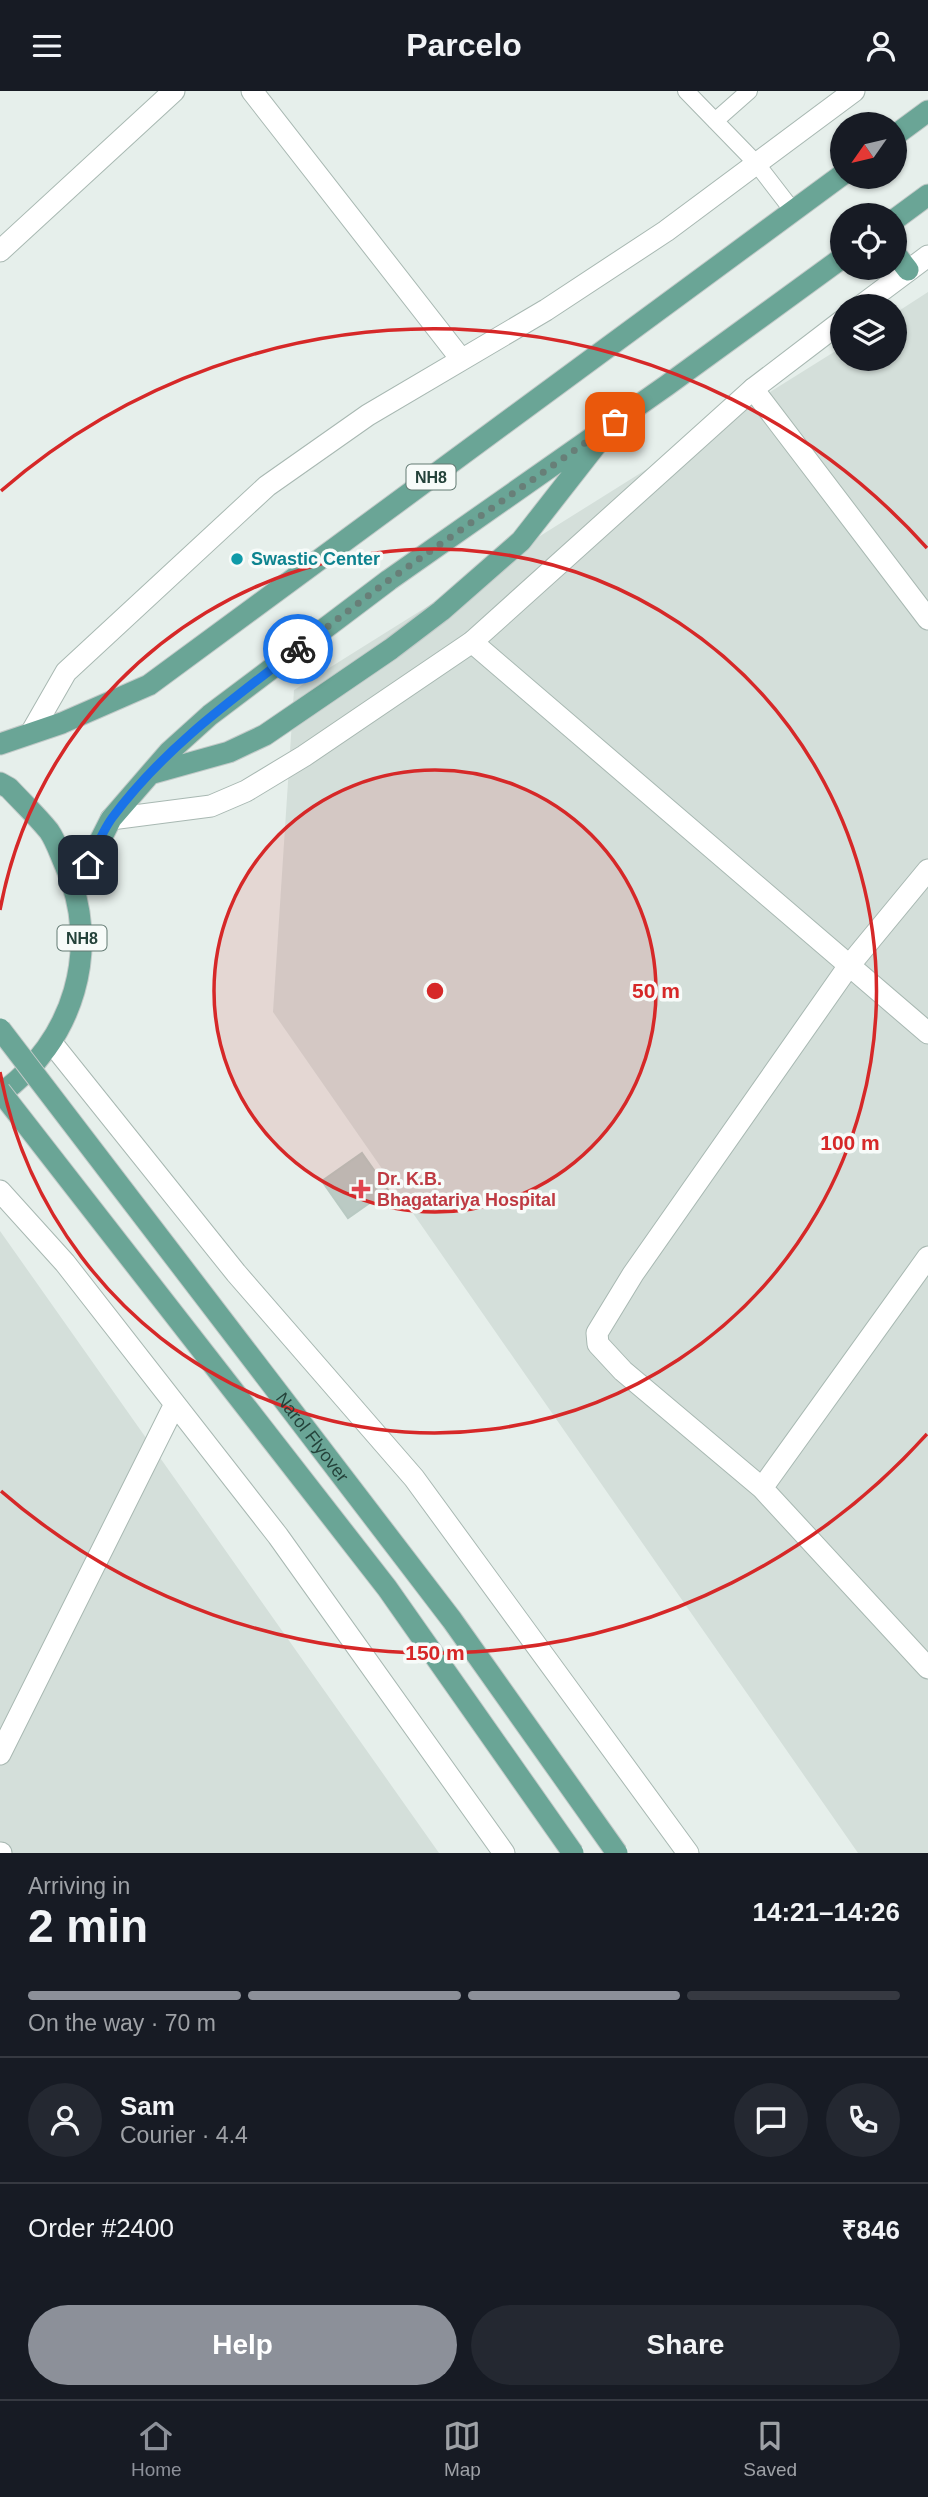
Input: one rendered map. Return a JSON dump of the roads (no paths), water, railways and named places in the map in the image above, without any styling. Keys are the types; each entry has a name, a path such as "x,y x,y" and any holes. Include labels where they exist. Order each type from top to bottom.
{"main road":[{"path":"907,126 928,111"},
{"name":"NH8","path":"0,744 62,723 149,685 830,184"},
{"path":"907,210 928,195"},
{"path":"76,888 111,819 169,752 210,715 389,580 830,267"},
{"path":"150,774 229,752 265,735 391,649 441,611 521,541 615,422"},
{"name":"NH8","path":"0,783 9,788 50,833 76,888 82,928 80,968 70,1007 51,1042 34,1065 13,1085 0,1092"},
{"name":"Narol Flyover","path":"0,1029 444,1609 617,1853"},
{"name":"Narol Flyover","path":"0,1092 387,1588 573,1853"}],"street":[{"path":"0,251 174,91"},
{"path":"252,91 461,359"},
{"path":"31,733 66,672 267,486 368,415 547,310 666,231 853,91"},
{"path":"877,294 928,256"},
{"path":"111,819 211,806 246,791 304,756 472,642 753,389 830,330"},
{"path":"753,389 928,619"},
{"path":"472,642 928,1034"},
{"path":"928,870 848,967 633,1274 597,1333 598,1343 622,1371 762,1488 928,1668"},
{"path":"51,1042 236,1273 414,1478 688,1853"},
{"path":"0,1191 65,1263 278,1537 504,1853"},
{"path":"762,1488 928,1257"},
{"path":"0,1754 175,1404"}],"lane":[{"path":"686,91 756,163 793,211"},
{"path":"715,121 749,91"}],"place":[{"name":"Swastic Center","path":"237,559"},
{"name":"Dr. K.B. Bhagatariya Hospital","path":"361,1189"}]}
